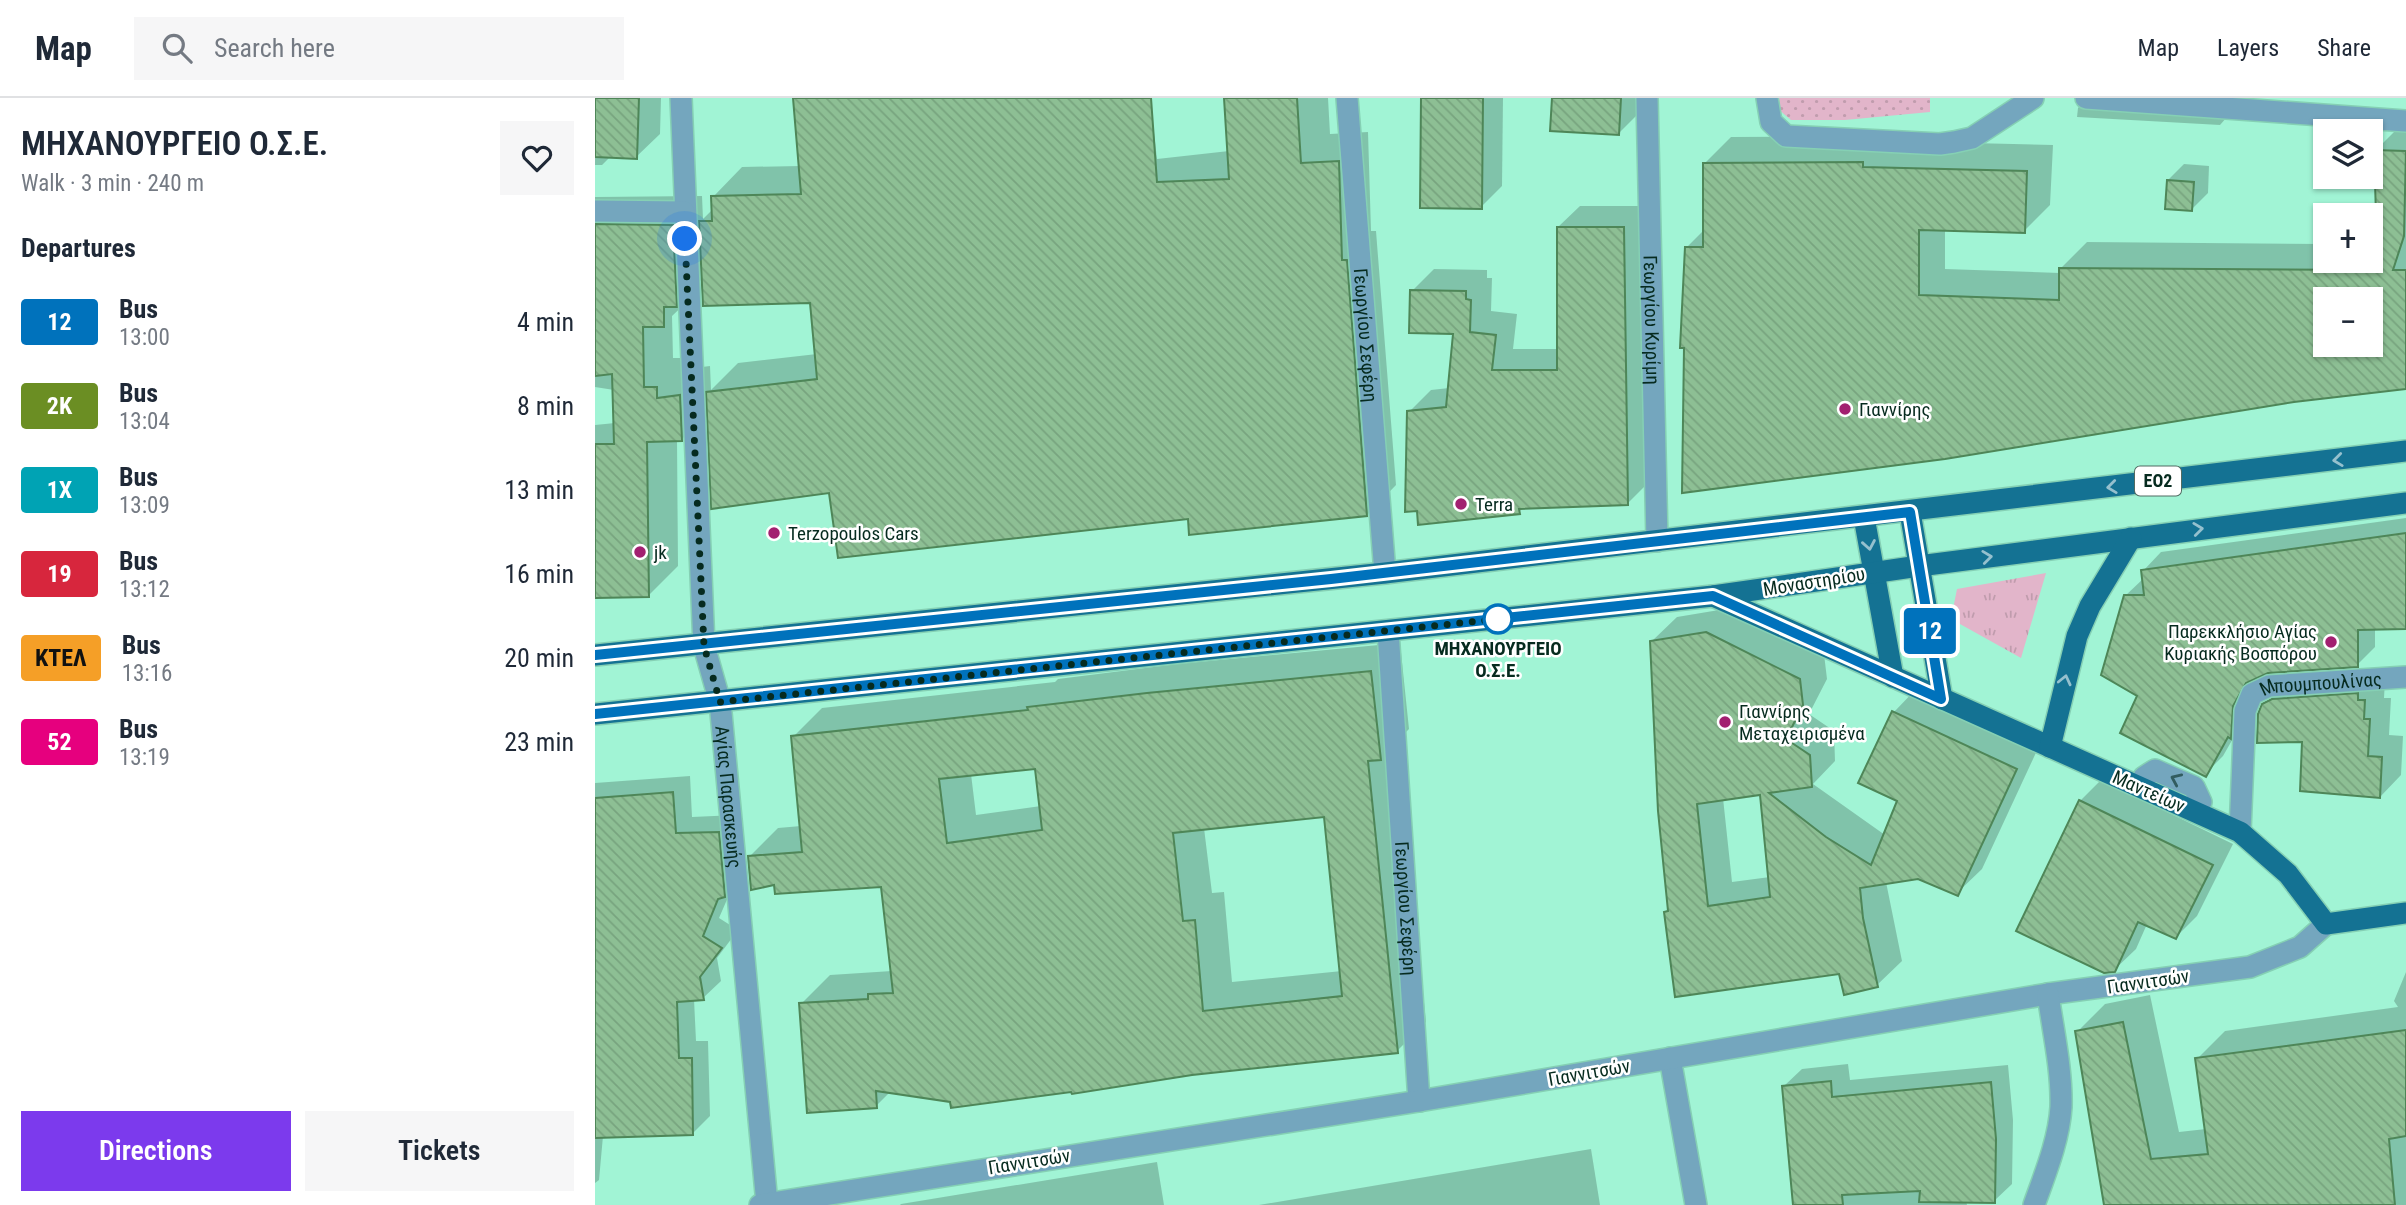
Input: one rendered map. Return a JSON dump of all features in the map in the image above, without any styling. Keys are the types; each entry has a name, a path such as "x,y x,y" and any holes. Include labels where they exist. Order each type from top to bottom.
{"main road":[{"name":"ΕΟ2","path":"595,655 704,646 1385,573 2406,451"},
{"name":"Μοναστηρίου","path":"595,714 1713,596 1874,572 2406,503"},
{"path":"1910,512 1941,699"},
{"path":"1864,517 1892,677"},
{"path":"2050,747 2077,636 2090,606 2131,538"},
{"name":"Μαντείων","path":"1713,596 2239,832 2288,874 2326,924"},
{"path":"2326,924 2406,913"}],"street":[{"name":"Αγίας Παρασκευής","path":"681,98 704,646 720,702 763,1205"},
{"name":"Γεωργίου Σεφέρη","path":"1347,98 1385,573"},
{"name":"Γεωργίου Κυρίμη","path":"1647,98 1657,541"},
{"path":"1767,98 1771,122 1786,136 1940,144 1972,138 2033,98"},
{"path":"2086,98 2406,121"},
{"path":"595,211 684,212"},
{"name":"Γεωργίου Σεφέρη","path":"1388,631 1419,1101"},
{"name":"Μπουμπουλίνας","path":"2239,832 2245,711 2252,694 2269,686 2406,677"},
{"path":"2144,777 2155,770 2194,787 2201,802"},
{"name":"Γιαννιτσών","path":"763,1205 829,1200 2048,994 2250,967 2300,947 2326,924"},
{"path":"2033,1205 2056,1136 2061,1108 2059,1071 2048,994"},
{"path":"1671,1058 1696,1205"}],"green space":[{"path":"1779,98 1930,98 1930,112 1845,120 1791,120 1778,109"},
{"path":"2046,573 2021,658 1951,619 1957,589"}],"building":[{"path":"595,98 639,98 637,159 595,157"},
{"path":"793,98 1151,98 1157,182 1229,179 1224,98 1297,98 1301,163 1339,161 1342,260 1347,260 1367,516 1189,535 1188,519 838,558 829,493 711,509 706,392 817,379 810,303 703,306 699,221 712,221 711,196 801,194"},
{"path":"1421,98 1483,98 1482,209 1420,208"},
{"path":"1552,98 1621,98 1619,135 1550,131"},
{"path":"2383,150 2406,151 2404,236 2393,270 2406,270 2406,389 2294,402 1945,459 1682,493 1684,348 1680,348 1685,247 1703,247 1703,163 1863,162 1863,167 2027,171 2025,233 1919,230 1919,295 2059,300 2059,268 2313,270 2313,273 2383,273 2383,203 2376,203 2375,189 2383,189"},
{"path":"2167,180 2194,182 2192,211 2165,209"},
{"path":"595,224 673,225 677,307 664,307 664,327 643,327 644,387 657,387 657,398 680,395 682,441 647,442 649,597 595,598 595,444 614,444 612,374 595,376"},
{"path":"1557,227 1624,227 1628,505 1519,509 1520,514 1418,525 1417,511 1405,512 1407,411 1446,407 1453,334 1409,333 1410,290 1466,291 1466,299 1471,300 1470,332 1496,335 1492,370 1557,370"},
{"path":"2406,533 2406,629 2358,630 2358,667 2268,673 2246,683 2233,706 2231,739 2228,737 2206,777 2120,733 2137,696 2101,675 2124,595 2144,595 2141,570"},
{"path":"1706,632 1800,679 1803,705 1786,739 1810,755 1812,787 1769,793 1826,837 1871,865 1897,801 1858,783 1892,711 2017,769 1958,896 1918,879 1860,888 1863,918 1878,987 1844,995 1839,974 1675,997 1664,912 1668,911 1658,811 1650,641","holes":["1760,795 1770,897 1708,906 1697,804"]},
{"path":"1371,671 1381,760 1368,761 1398,1053 1192,1075 1072,1094 1071,1092 951,1108 950,1102 876,1091 877,1108 807,1113 799,1003 868,999 868,994 893,993 881,887 775,894 774,885 751,890 748,856 802,852 791,736 1028,710 1027,707","holes":["1035,769 1042,830 947,843 939,779","1324,817 1342,996 1203,1011 1195,920 1183,921 1173,833"]},
{"path":"2358,693 2358,700 2365,700 2364,719 2370,719 2368,756 2382,757 2380,798 2300,791 2302,742 2257,743 2258,714 2262,704 2272,699"},
{"path":"673,792 676,833 719,832 725,897 718,899 703,936 722,948 700,977 704,1000 677,1002 679,1058 692,1058 693,1135 595,1138 595,798"},
{"path":"2079,800 2213,865 2176,939 2138,922 2115,972 2104,973 2016,931"},
{"path":"2123,1022 2151,1159 2208,1154 2195,1058 2406,1030 2406,1136 2389,1139 2395,1205 2104,1205 2075,1031"},
{"path":"1831,1081 1832,1097 1991,1082 1996,1139 1995,1203 1919,1202 1920,1191 1842,1195 1843,1205 1793,1205 1782,1086"}],"bus line":[{"name":"12","path":"595,655 704,646 1331,579 1910,512 1941,699 1713,596 595,714"}],"place":[{"name":"Γιαννίρης","path":"1845,409"},
{"name":"Terra","path":"1461,504"},
{"name":"Terzopoulos Cars","path":"774,533"},
{"name":"jk","path":"640,552"},
{"name":"ΜΗΧΑΝΟΥΡΓΕΙΟ Ο.Σ.Ε.","path":"1498,619"},
{"name":"Παρεκκλήσιο Αγίας Κυριακής Βοσπόρου","path":"2331,642"},
{"name":"Γιαννίρης Μεταχειρισμένα","path":"1725,722"}],"route":[{"path":"685,239 704,646 720,702 1498,619"}]}
